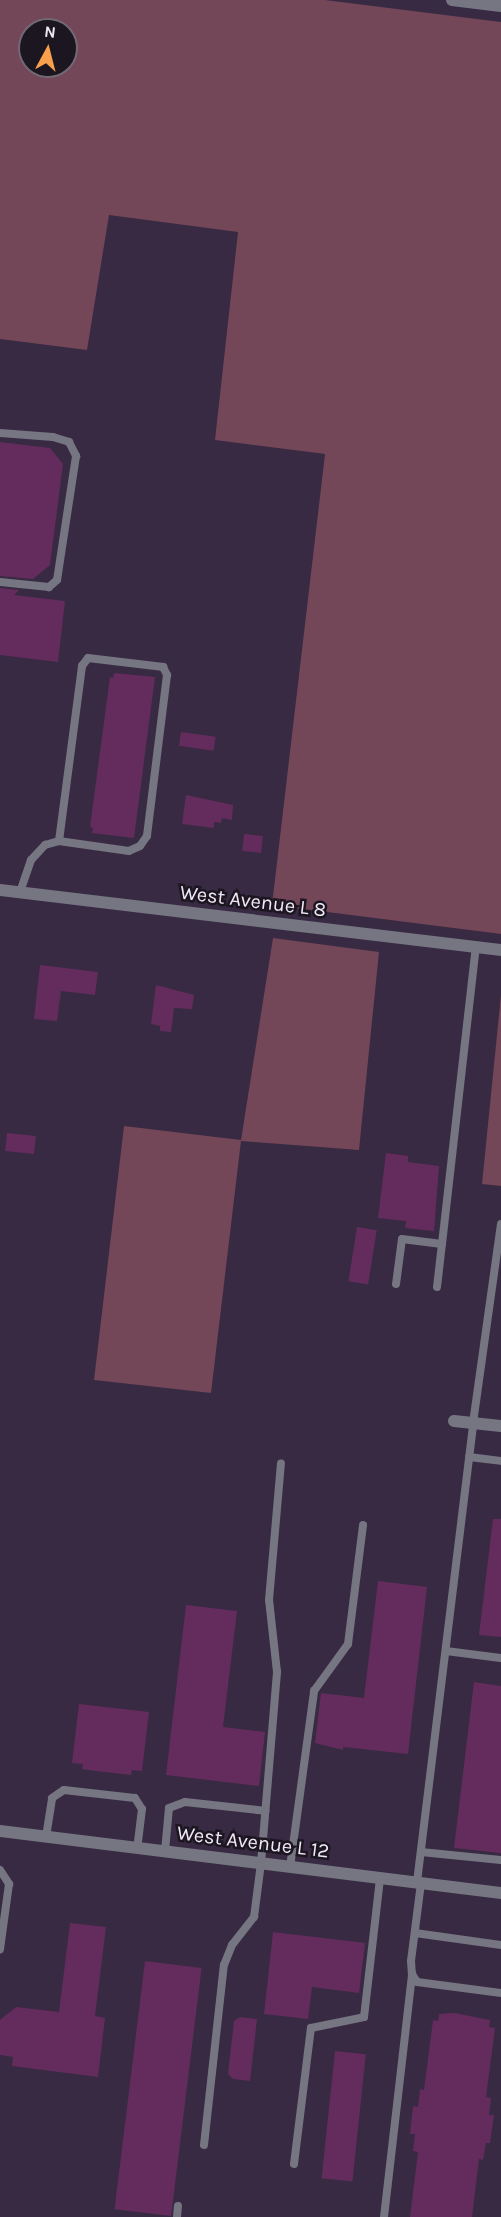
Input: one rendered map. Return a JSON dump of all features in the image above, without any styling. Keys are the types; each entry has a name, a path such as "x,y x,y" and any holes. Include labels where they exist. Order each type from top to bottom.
{"street":[{"path":"452,0 501,6"},
{"name":"West Avenue L 8","path":"0,890 501,950"},
{"path":"454,1421 501,1426"},
{"name":"West Avenue L 12","path":"0,1831 501,1893"}],"lane":[{"path":"0,433 53,437 69,442 76,456 57,580 49,587 0,582"},
{"path":"20,892 31,860 45,845 59,841 129,851 140,846 147,837 167,675 163,667 88,658 82,666 59,841"},
{"path":"437,1287 476,947"},
{"path":"384,2217 412,1974 421,1852 473,1423 501,1224"},
{"path":"396,1284 402,1239 442,1244"},
{"path":"469,1457 501,1461"},
{"path":"204,2145 224,1965 232,1945 255,1917 277,1672 269,1600 281,1464"},
{"path":"290,1866 314,1691 348,1644 363,1525"},
{"path":"447,1651 501,1658"},
{"path":"46,1837 52,1798 64,1790 135,1798 141,1809 137,1848"},
{"path":"165,1851 169,1808 185,1802 266,1811"},
{"path":"421,1852 501,1860"},
{"path":"0,1870 9,1884 0,1949"},
{"path":"294,2164 311,2028 364,2017 380,1878"},
{"path":"415,1933 501,1945"},
{"path":"412,1974 417,1982 501,1993"},
{"path":"177,2217 178,2206"}],"shaded area":[{"path":"0,0 325,0 501,22 501,934 272,905 325,454 215,440 238,232 109,215 87,350 0,339"},
{"path":"273,938 379,952 359,1150 241,1141 211,1393 94,1380 124,1126 241,1140"},
{"path":"501,995 501,1186 482,1184"}],"building":[{"path":"0,442 50,448 63,464 50,565 33,579 0,576"},
{"path":"0,588 19,590 14,595 65,601 58,662 0,655"},
{"path":"114,673 155,677 134,838 92,833 93,828 90,827 110,677 113,678"},
{"path":"181,732 216,737 214,751 179,746"},
{"path":"186,795 233,805 232,820 222,818 221,823 214,822 214,828 182,824"},
{"path":"244,834 263,836 261,853 242,851"},
{"path":"40,965 98,972 95,995 61,991 57,1021 34,1019"},
{"path":"156,985 194,995 192,1009 174,1008 171,1032 160,1031 160,1026 151,1024"},
{"path":"7,1133 36,1136 34,1154 5,1151"},
{"path":"386,1153 408,1156 408,1162 439,1166 434,1231 405,1228 406,1221 378,1218"},
{"path":"357,1227 377,1230 368,1284 348,1281"},
{"path":"493,1519 501,1519 501,1637 479,1635"},
{"path":"378,1581 427,1587 408,1754 343,1747 343,1750 315,1743 321,1693 364,1698"},
{"path":"186,1605 237,1611 223,1727 265,1732 259,1786 166,1775"},
{"path":"474,1682 501,1686 501,1853 454,1848"},
{"path":"79,1704 149,1712 142,1771 132,1770 131,1775 96,1771 82,1769 83,1764 72,1763"},
{"path":"70,1923 106,1927 95,2016 105,2018 98,2077 12,2066 13,2057 0,2055 0,2020 16,2007 59,2012"},
{"path":"273,1932 365,1943 359,1993 312,1987 308,2019 264,2014"},
{"path":"145,1961 202,1968 171,2216 115,2209"},
{"path":"454,2013 490,2020 489,2027 495,2028 486,2097 491,2098 489,2115 494,2115 490,2143 486,2143 483,2160 479,2159 472,2217 410,2217 418,2152 413,2151 415,2134 410,2134 413,2106 418,2107 420,2089 424,2090 433,2020 438,2021 439,2014"},
{"path":"240,2017 257,2019 250,2081 233,2079 228,2074 234,2021"},
{"path":"335,2051 366,2054 352,2182 322,2178"}]}
